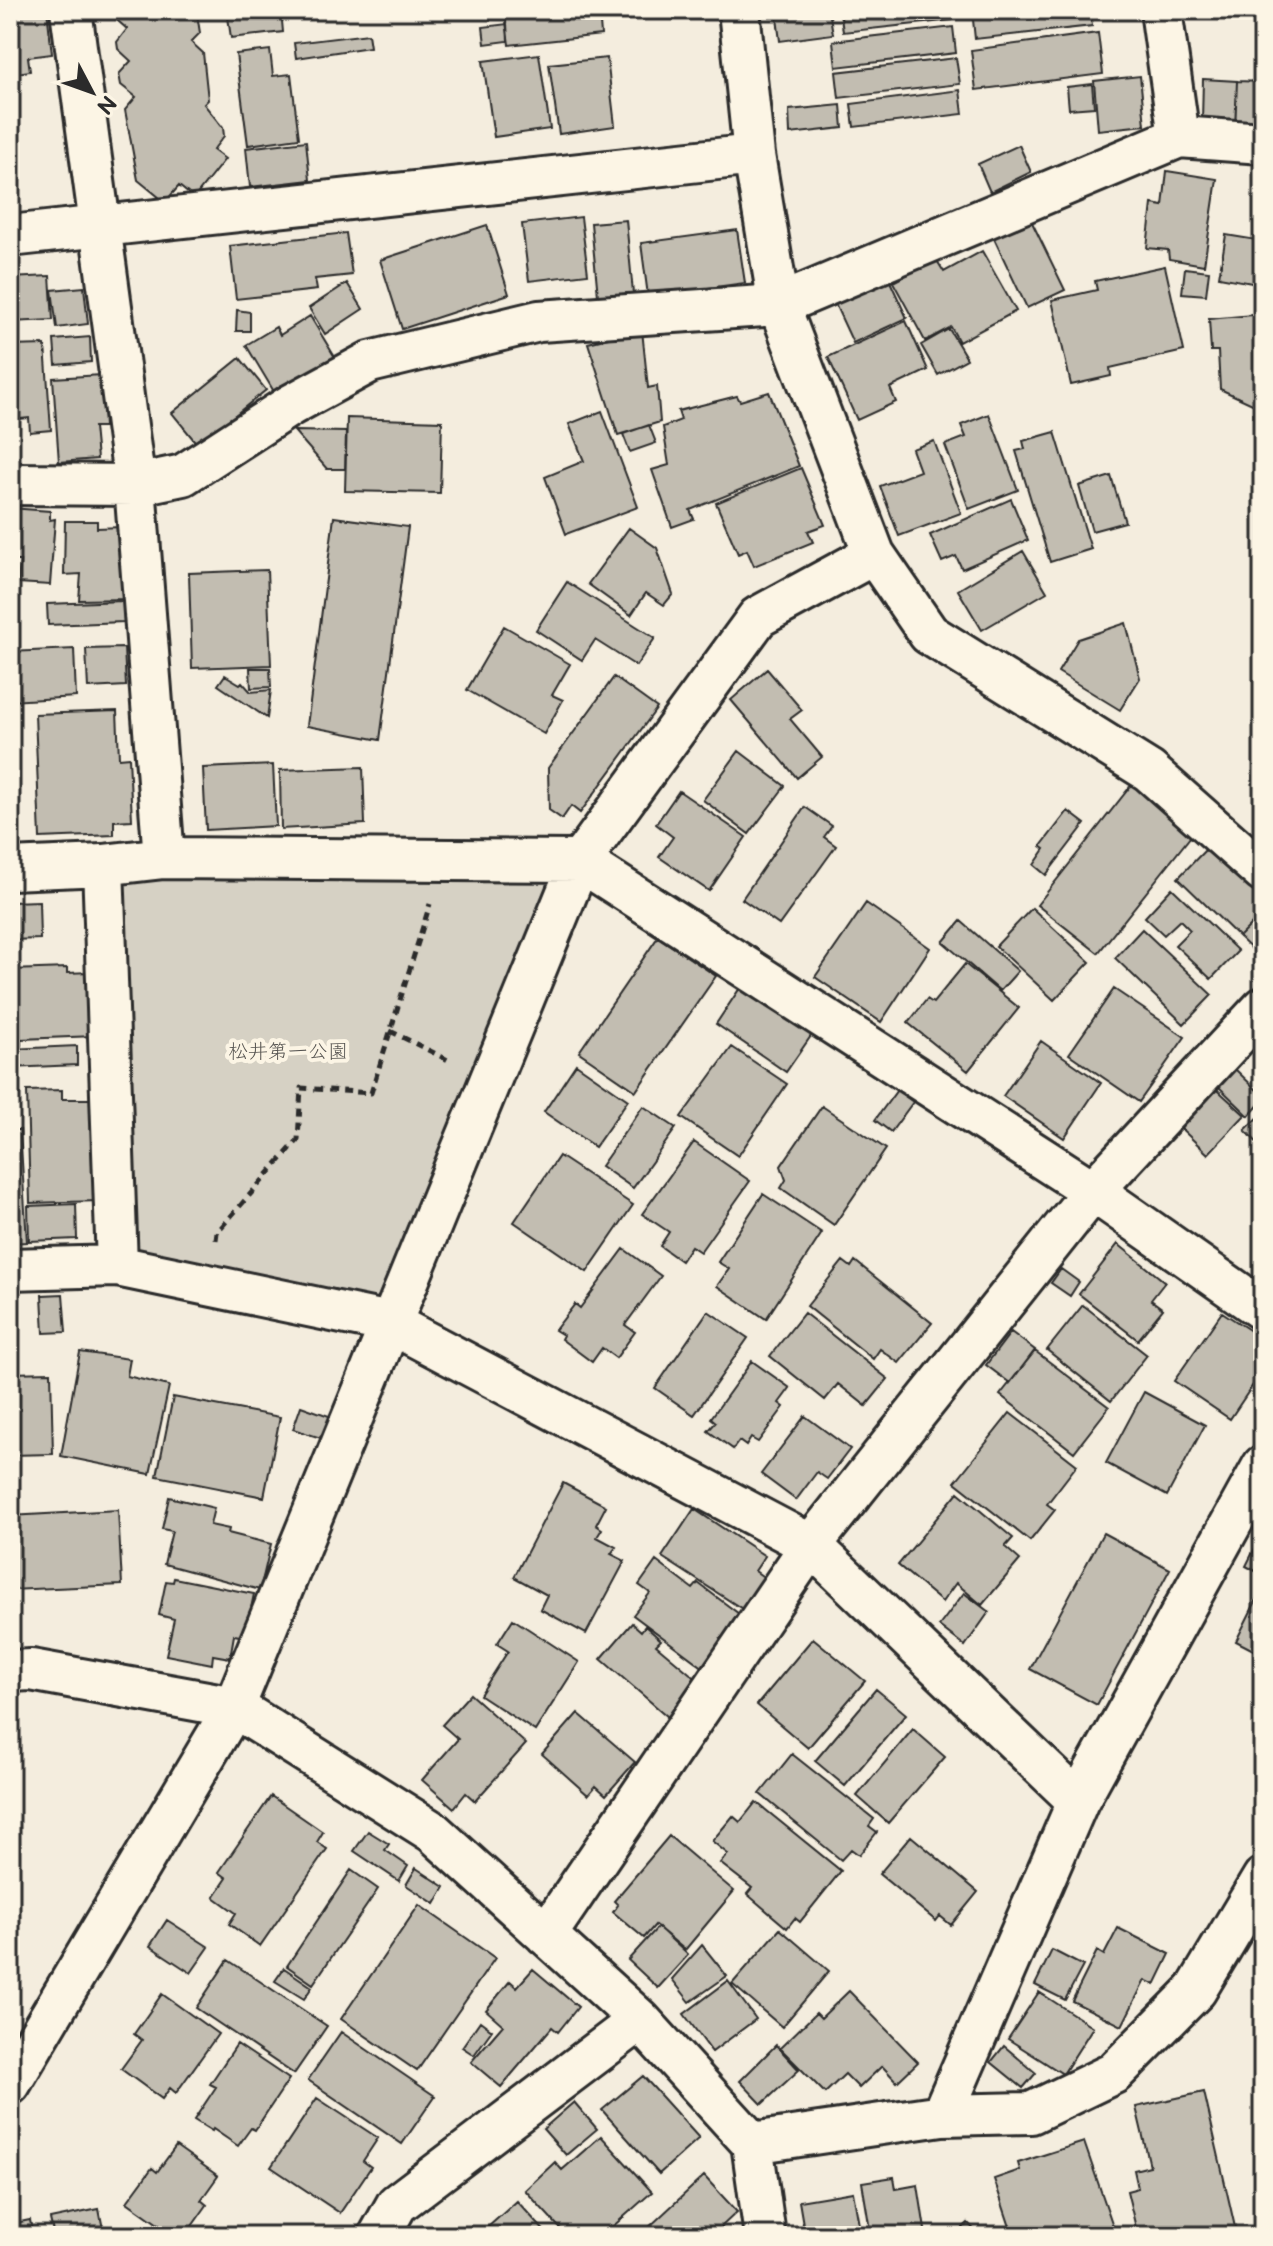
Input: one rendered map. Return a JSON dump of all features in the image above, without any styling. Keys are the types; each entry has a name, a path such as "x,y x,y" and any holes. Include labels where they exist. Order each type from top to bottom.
{"street":[{"path":"71,10 135,485 164,858"},
{"path":"739,10 754,155 779,305 874,554 929,634 1149,771 1263,872"},
{"path":"1161,10 1179,137"},
{"path":"10,484 135,485 183,475 291,405 370,362 539,321 779,305 1179,137 1263,143"},
{"path":"10,236 754,155"},
{"path":"10,2084 234,1707 580,861 758,617 874,554"},
{"path":"10,869 103,865 164,858 580,861 1093,1191 1263,1310"},
{"path":"103,865 117,1266"},
{"path":"546,1935 811,1545 1093,1191 1263,1008"},
{"path":"10,1269 117,1266 390,1323 811,1545 1078,1801"},
{"path":"942,2115 1078,1801 1263,1466"},
{"path":"10,1671 31,1670 234,1707 433,1832 640,2020 752,2143 765,2236"},
{"path":"752,2143 942,2115 1031,2113 1114,2073 1196,1990 1263,1878"},
{"path":"379,2236 397,2204 640,2020"}],"path":[{"path":"207,1285 217,1232 298,1140 301,1088 371,1093 443,860"},
{"path":"390,1031 490,1080"}],"green space":[{"name":"松井第一公園","path":"103,865 557,875 376,1302 116,1252"}],"building":[{"path":"10,10 47,10 52,54 28,57 30,71 10,74"},
{"path":"110,10 192,10 197,14 200,33 191,42 203,53 208,100 204,104 223,128 224,136 213,150 225,159 194,198 179,186 165,202 138,180 125,110 136,97 121,85 119,74 131,61 118,49 117,42 127,29 110,14"},
{"path":"227,10 281,10 283,32 231,38"},
{"path":"540,10 599,10 601,35 509,45 505,14"},
{"path":"829,10 833,34 780,41 777,18"},
{"path":"840,10 951,10 952,20 843,32"},
{"path":"972,10 1090,10 1092,26 975,39"},
{"path":"507,24 508,41 485,44 483,27"},
{"path":"953,27 956,53 836,67 833,41"},
{"path":"1098,33 1103,74 976,90 971,50"},
{"path":"368,34 370,47 296,58 294,43"},
{"path":"270,50 273,76 291,74 299,138 248,145 236,54"},
{"path":"539,54 550,129 494,137 483,61"},
{"path":"607,58 615,126 559,134 549,64"},
{"path":"956,58 960,84 839,98 836,72"},
{"path":"1140,76 1145,125 1098,130 1094,81"},
{"path":"1203,79 1237,81 1235,132 1202,121"},
{"path":"1237,81 1263,82 1263,129 1235,128"},
{"path":"1092,84 1094,107 1069,109 1067,87"},
{"path":"960,90 963,114 854,127 851,104"},
{"path":"841,105 843,128 790,134 789,110"},
{"path":"306,141 310,180 250,187 246,148"},
{"path":"1019,145 1031,172 990,192 978,164"},
{"path":"1167,171 1217,179 1204,265 1169,259 1168,250 1147,248 1152,204 1163,206"},
{"path":"1026,210 1065,290 1027,308 989,228"},
{"path":"581,217 588,274 529,281 522,224"},
{"path":"626,220 633,293 598,296 591,223"},
{"path":"487,225 509,294 402,329 380,260"},
{"path":"737,230 745,283 648,296 641,243"},
{"path":"346,233 352,275 315,279 317,290 236,299 230,246"},
{"path":"1226,235 1263,241 1263,285 1219,277"},
{"path":"982,251 1016,311 959,342 951,327 925,341 893,282 936,259 944,272"},
{"path":"1165,266 1184,351 1110,368 1111,376 1071,385 1052,300 1097,290 1095,281"},
{"path":"1185,268 1209,271 1206,295 1182,293"},
{"path":"50,276 53,320 10,322 10,278"},
{"path":"888,277 907,318 853,343 834,302"},
{"path":"347,283 363,309 325,334 309,308"},
{"path":"84,287 88,324 57,328 52,290"},
{"path":"237,310 250,312 250,331 236,331"},
{"path":"1263,314 1263,409 1220,389 1218,351 1211,351 1209,319"},
{"path":"310,316 336,359 276,395 246,345 276,327 280,335"},
{"path":"906,321 928,370 890,388 896,402 857,420 828,357"},
{"path":"949,329 967,359 938,375 921,345"},
{"path":"642,330 648,388 657,386 660,422 618,435 588,343"},
{"path":"90,337 91,362 56,365 54,340"},
{"path":"45,345 51,430 30,432 29,418 10,420 10,346"},
{"path":"240,358 266,390 198,445 172,413"},
{"path":"101,375 104,427 94,427 97,459 59,462 53,378"},
{"path":"769,392 799,466 690,510 694,519 672,527 652,470 669,465 663,427 681,420 678,411 737,396 740,401"},
{"path":"602,411 638,507 566,534 545,477 584,461 569,424"},
{"path":"989,414 1018,490 969,509 945,445 966,437 961,425"},
{"path":"347,418 442,421 440,493 345,491"},
{"path":"649,425 656,443 630,452 623,434"},
{"path":"294,431 346,432 345,469 327,469"},
{"path":"1055,432 1091,549 1050,562 1016,451 1025,449 1023,441"},
{"path":"934,441 961,513 899,536 880,486 920,471 912,449"},
{"path":"801,468 825,525 808,531 813,542 754,566 747,550 738,554 716,503"},
{"path":"1111,476 1125,522 1092,531 1079,486"},
{"path":"1011,499 1028,540 962,569 956,556 942,562 930,535"},
{"path":"10,508 50,511 50,520 55,519 50,585 18,583 20,561 10,561"},
{"path":"334,517 408,527 380,740 307,726"},
{"path":"65,521 97,521 97,528 122,527 125,599 79,600 81,574 64,575"},
{"path":"629,528 657,548 673,594 664,605 646,593 631,615 588,584"},
{"path":"1023,551 1047,592 982,630 958,590"},
{"path":"267,570 271,665 192,668 189,573"},
{"path":"567,582 655,638 636,666 595,640 582,660 536,630"},
{"path":"123,601 124,622 48,625 47,604"},
{"path":"1126,623 1140,678 1120,710 1058,672 1078,639"},
{"path":"504,626 570,664 552,695 563,700 544,734 467,690"},
{"path":"124,648 126,686 88,688 86,649"},
{"path":"74,649 76,697 10,701 10,652"},
{"path":"250,668 270,668 271,687 251,688"},
{"path":"767,669 802,710 790,719 822,757 797,778 731,700"},
{"path":"225,675 240,684 242,682 251,692 271,690 267,718 218,685"},
{"path":"614,677 657,708 580,813 571,806 562,819 549,810 548,768"},
{"path":"117,711 119,758 129,757 132,820 114,821 114,835 40,838 35,714"},
{"path":"739,751 785,786 749,834 703,800"},
{"path":"10,753 15,753 19,841 10,841"},
{"path":"273,765 276,826 206,830 203,768"},
{"path":"363,767 365,824 281,829 280,770"},
{"path":"1137,778 1198,827 1098,953 1037,905"},
{"path":"679,791 746,837 709,891 659,857 673,837 656,824"},
{"path":"805,807 832,826 824,837 836,846 779,925 742,899"},
{"path":"1068,811 1085,824 1046,875 1034,865 1045,849 1041,846"},
{"path":"1209,846 1263,898 1263,913 1239,937 1178,878"},
{"path":"1172,888 1238,951 1211,979 1175,945 1190,930 1180,920 1164,935 1145,917"},
{"path":"39,901 40,939 10,940 10,902"},
{"path":"866,903 930,948 881,1022 815,977"},
{"path":"1032,908 1090,962 1054,1000 996,946"},
{"path":"1263,913 1263,960 1239,937"},
{"path":"961,921 1018,971 1000,991 943,942"},
{"path":"1142,929 1212,995 1184,1024 1115,958"},
{"path":"658,937 716,976 636,1091 579,1052"},
{"path":"965,964 1019,1008 968,1071 908,1023 927,999 933,1003"},
{"path":"67,968 67,973 91,972 95,1036 21,1039 21,1045 10,1046 10,970"},
{"path":"742,985 813,1033 786,1072 716,1024"},
{"path":"1114,989 1185,1037 1139,1102 1069,1054"},
{"path":"1041,1041 1101,1083 1064,1138 1003,1096"},
{"path":"77,1046 77,1065 10,1068 10,1049"},
{"path":"732,1047 787,1084 738,1156 681,1117"},
{"path":"576,1064 628,1100 595,1147 544,1112"},
{"path":"1235,1069 1263,1096 1249,1116 1218,1086"},
{"path":"1210,1083 1245,1115 1208,1154 1174,1122"},
{"path":"62,1090 62,1099 97,1099 99,1201 30,1203 27,1091"},
{"path":"897,1090 913,1102 891,1132 875,1120"},
{"path":"643,1106 676,1128 633,1188 601,1166"},
{"path":"822,1106 886,1149 834,1225 781,1188 786,1180 781,1166"},
{"path":"1263,1113 1263,1149 1245,1130"},
{"path":"10,1130 20,1130 27,1242 10,1243"},
{"path":"694,1142 750,1181 700,1252 691,1246 681,1261 660,1246 669,1232 642,1214"},
{"path":"559,1156 633,1205 587,1272 514,1222"},
{"path":"763,1194 822,1233 766,1319 717,1286 729,1269 718,1262"},
{"path":"76,1204 77,1239 29,1241 28,1206"},
{"path":"1118,1244 1165,1282 1151,1300 1163,1309 1138,1340 1079,1294"},
{"path":"624,1249 661,1276 625,1325 635,1332 616,1358 602,1348 592,1362 561,1339 563,1335 555,1330 575,1304 580,1308"},
{"path":"843,1261 851,1267 855,1261 932,1323 899,1363 880,1349 873,1359 807,1306"},
{"path":"1061,1269 1079,1282 1070,1296 1051,1283"},
{"path":"63,1294 66,1332 44,1333 42,1295"},
{"path":"1083,1305 1147,1355 1111,1401 1047,1350"},
{"path":"708,1311 748,1338 694,1415 655,1388"},
{"path":"1222,1312 1263,1339 1263,1370 1230,1419 1174,1381"},
{"path":"804,1313 888,1379 866,1406 838,1384 825,1400 770,1356"},
{"path":"1011,1332 1035,1350 1010,1383 986,1365"},
{"path":"1035,1351 1109,1407 1074,1452 1000,1395"},
{"path":"80,1352 130,1359 127,1376 169,1386 150,1474 61,1456"},
{"path":"752,1361 790,1388 779,1403 784,1407 758,1442 751,1438 746,1446 739,1441 733,1449 708,1431 716,1422 711,1418"},
{"path":"51,1372 53,1454 10,1455 10,1373"},
{"path":"1144,1392 1205,1425 1167,1496 1106,1463"},
{"path":"173,1397 280,1417 264,1497 157,1476"},
{"path":"301,1406 332,1417 324,1439 293,1429"},
{"path":"1010,1413 1077,1465 1047,1504 1055,1510 1030,1541 955,1482"},
{"path":"805,1416 850,1449 827,1479 817,1472 796,1500 761,1474"},
{"path":"563,1483 606,1506 596,1525 602,1529 597,1537 616,1547 611,1554 625,1561 586,1634 540,1609 547,1595 514,1577"},
{"path":"958,1492 1013,1538 1005,1547 1020,1560 982,1605 956,1583 942,1602 898,1565"},
{"path":"169,1497 214,1508 210,1525 271,1544 260,1590 164,1564 172,1531 162,1529"},
{"path":"694,1509 765,1556 755,1571 765,1578 744,1610 662,1557"},
{"path":"118,1510 122,1585 10,1590 10,1516"},
{"path":"1103,1533 1170,1569 1097,1705 1030,1669"},
{"path":"1259,1540 1263,1542 1263,1575 1246,1566"},
{"path":"656,1561 693,1589 698,1583 743,1617 704,1668 633,1615 650,1593 639,1585"},
{"path":"174,1578 254,1594 245,1637 234,1635 230,1658 213,1655 212,1664 166,1655 174,1619 159,1615 166,1581 173,1582"},
{"path":"964,1593 989,1612 965,1646 939,1626"},
{"path":"1260,1593 1263,1595 1263,1655 1236,1641"},
{"path":"513,1619 579,1662 535,1731 480,1695 508,1651 497,1644"},
{"path":"632,1623 641,1631 645,1626 661,1640 656,1645 706,1687 675,1723 601,1659"},
{"path":"813,1638 865,1681 808,1748 757,1705"},
{"path":"876,1689 906,1714 845,1786 815,1761"},
{"path":"470,1694 526,1744 475,1801 466,1793 454,1808 422,1780 458,1739 442,1725"},
{"path":"578,1713 635,1762 606,1795 596,1786 588,1795 542,1754"},
{"path":"913,1729 945,1757 888,1823 857,1796"},
{"path":"792,1754 874,1819 869,1826 877,1832 859,1855 851,1849 841,1860 760,1794"},
{"path":"271,1796 323,1832 317,1842 327,1849 260,1946 229,1924 236,1913 214,1897 227,1878 219,1872"},
{"path":"756,1802 841,1871 800,1922 795,1918 787,1928 747,1894 752,1888 720,1863 728,1854 712,1841 733,1816 740,1822"},
{"path":"368,1831 389,1844 385,1850 408,1866 399,1881 354,1851"},
{"path":"669,1836 734,1891 685,1950 655,1925 644,1938 613,1912 618,1905 614,1901"},
{"path":"911,1836 978,1892 951,1925 940,1916 936,1921 879,1874"},
{"path":"416,1868 445,1887 435,1904 406,1885"},
{"path":"351,1870 378,1889 313,1984 287,1966"},
{"path":"419,1905 495,1958 417,2071 341,2019"},
{"path":"167,1920 209,1947 191,1973 150,1946"},
{"path":"658,1927 688,1955 658,1988 628,1960"},
{"path":"1118,1928 1170,1954 1155,1985 1145,1980 1122,2026 1072,2001 1097,1951 1104,1955"},
{"path":"780,1929 829,1971 782,2027 732,1984"},
{"path":"702,1945 727,1976 690,2002 672,1979"},
{"path":"1052,1950 1083,1966 1065,2000 1035,1985"},
{"path":"228,1960 327,2026 294,2074 196,2008"},
{"path":"284,1968 312,1987 304,1999 275,1981"},
{"path":"533,1969 578,2007 558,2032 552,2027 501,2087 471,2062 503,2025 486,2010 510,1981 517,1987"},
{"path":"728,1981 756,2019 712,2052 684,2014"},
{"path":"849,1991 918,2062 897,2082 882,2066 859,2088 845,2074 825,2093 780,2048 816,2013 821,2018"},
{"path":"1039,1992 1093,2027 1063,2074 1008,2039"},
{"path":"162,1994 218,2034 176,2093 170,2088 162,2099 121,2069 142,2040 134,2034"},
{"path":"480,2021 492,2030 474,2055 462,2047"},
{"path":"341,2032 435,2096 402,2144 308,2080"},
{"path":"237,2044 289,2079 255,2130 251,2128 238,2146 194,2120 216,2087 210,2084"},
{"path":"776,2045 799,2070 762,2104 740,2081"},
{"path":"1004,2046 1036,2073 1023,2088 991,2062"},
{"path":"643,2076 699,2138 659,2174 602,2110"},
{"path":"1204,2092 1237,2236 1138,2236 1127,2191 1138,2188 1134,2170 1150,2166 1136,2107"},
{"path":"317,2098 378,2138 363,2161 371,2167 340,2213 271,2167"},
{"path":"574,2102 597,2129 566,2155 543,2129"},
{"path":"601,2136 652,2192 602,2236 567,2236 525,2190 555,2162 562,2170"},
{"path":"1084,2142 1113,2226 1082,2236 1044,2236 1042,2230 1025,2236 1013,2236 994,2179 1020,2170 1018,2163"},
{"path":"176,2146 218,2176 201,2200 207,2205 185,2236 175,2236 127,2202 152,2168 157,2172"},
{"path":"704,2176 737,2212 721,2227 730,2236 653,2236 647,2229"},
{"path":"894,2177 896,2189 918,2185 926,2236 871,2236 862,2182"},
{"path":"853,2192 861,2236 805,2236 799,2201"},
{"path":"517,2201 549,2236 478,2236"},
{"path":"99,2209 104,2234 145,2227 147,2236 54,2236 50,2219"},
{"path":"30,2220 33,2236 10,2236 10,2224"},
{"path":"968,2223 980,2236 954,2236"}]}
